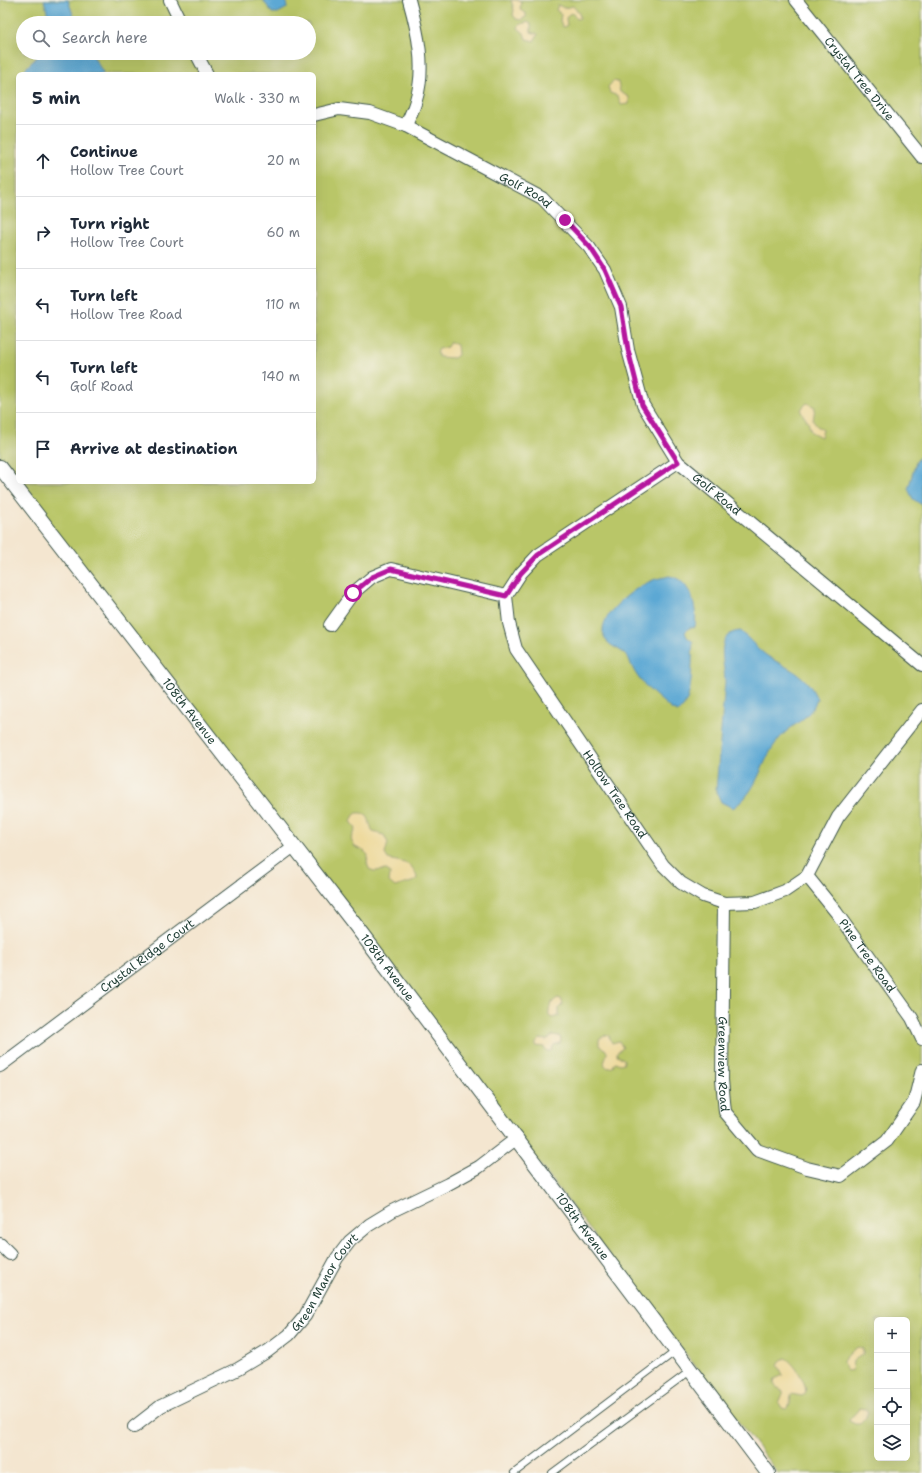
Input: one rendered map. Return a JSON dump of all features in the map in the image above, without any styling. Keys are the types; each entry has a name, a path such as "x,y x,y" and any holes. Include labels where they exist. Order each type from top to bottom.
{"street":[{"path":"170,0 178,16"},
{"path":"406,126 416,100 421,68 416,25 409,0"},
{"name":"Crystal Tree Drive","path":"796,0 922,157"},
{"path":"200,60 206,72"},
{"name":"Golf Road","path":"316,115 339,109 370,113 406,126 542,198 590,247 605,270 621,307 628,350 642,405 678,462 922,665"},
{"path":"330,625 353,593 372,577 391,569 506,596 521,573 538,555 678,462"},
{"name":"108th Avenue","path":"2,472 294,846 517,1138 690,1371 768,1473"},
{"name":"Hollow Tree Road","path":"506,596 509,623 516,649 663,865 681,883 703,896 724,903 755,902 785,891 807,876 838,817 922,710"},
{"name":"Crystal Ridge Court","path":"0,1066 294,846"},
{"name":"Pine Tree Road","path":"807,876 836,912 912,1018 922,1039"},
{"name":"Greenview Road","path":"724,903 722,1080 725,1112 757,1150 807,1168 841,1176 887,1141 914,1102 922,1070"},
{"name":"Green Manor Court","path":"134,1427 161,1406 238,1369 268,1351 289,1335 305,1316 337,1258 350,1241 369,1225 392,1211 448,1184 479,1166 517,1138"},
{"path":"0,1244 10,1254"}],"lane":[{"path":"514,1473 676,1351"},
{"path":"552,1473 690,1371"}],"green space":[{"path":"0,0 922,0 922,1473 778,1473 0,466"}],"sand":[{"path":"511,0 519,0 521,2 520,10 526,13 526,17 521,20 516,19 513,15 514,10"},
{"path":"558,5 564,8 573,6 579,13 580,18 577,19 572,13 569,14 566,18 567,26 563,27 560,21 561,14 556,10"},
{"path":"527,22 531,24 531,32 538,34 534,41 526,39 524,33 518,28 519,25"},
{"path":"613,81 618,82 620,92 629,97 629,104 621,105 618,96 610,93 608,87"},
{"path":"450,342 457,345 458,355 454,358 439,357 437,353 439,349 447,347"},
{"path":"807,403 815,407 813,421 823,430 821,437 811,432 808,422 801,412 802,408"},
{"path":"357,813 362,813 367,816 373,832 384,835 388,843 385,854 388,859 402,862 413,868 417,878 415,881 395,887 389,882 390,874 387,870 374,871 369,869 367,863 368,855 364,851 355,847 351,840 356,829 351,821"},
{"path":"558,998 561,999 563,1004 559,1008 559,1016 552,1018 549,1016 549,1011 552,1003"},
{"path":"553,1035 559,1036 561,1039 560,1043 554,1045 551,1051 547,1051 544,1047 536,1046 536,1043 540,1039 547,1040"},
{"path":"606,1035 609,1036 612,1043 619,1041 623,1048 617,1052 617,1055 624,1059 624,1063 620,1064 615,1062 613,1067 606,1067 604,1063 607,1052 599,1046 599,1039"},
{"path":"858,1347 863,1349 863,1354 853,1361 852,1370 847,1371 844,1367 843,1361"},
{"path":"785,1358 800,1374 806,1390 805,1394 802,1396 791,1394 790,1405 786,1409 782,1408 779,1403 784,1391 776,1387 774,1384 775,1379 783,1375 778,1365 780,1361"},
{"path":"860,1408 866,1409 868,1412 865,1419 860,1424 855,1424 849,1421 850,1419"}],"water":[{"path":"44,0 68,0 74,16 48,16"},
{"path":"263,0 286,0 287,8 278,13 272,13"},
{"path":"34,60 95,60 103,72 22,72"},
{"path":"922,453 922,505 913,499 908,489 916,462"},
{"path":"669,576 682,582 687,588 694,603 696,620 695,627 689,628 685,632 687,637 693,642 691,681 687,700 683,707 677,712 651,692 638,677 627,656 608,643 603,632 604,623 609,614 626,597 644,584"},
{"path":"741,631 766,655 802,677 813,690 817,699 810,712 779,739 749,793 733,808 721,802 716,791 725,682 722,650 727,637 732,633"}],"route":[{"path":"353,593 372,577 391,569 506,596 521,573 538,555 678,462 642,405 628,350 621,307 605,270 590,247 565,220"}]}
